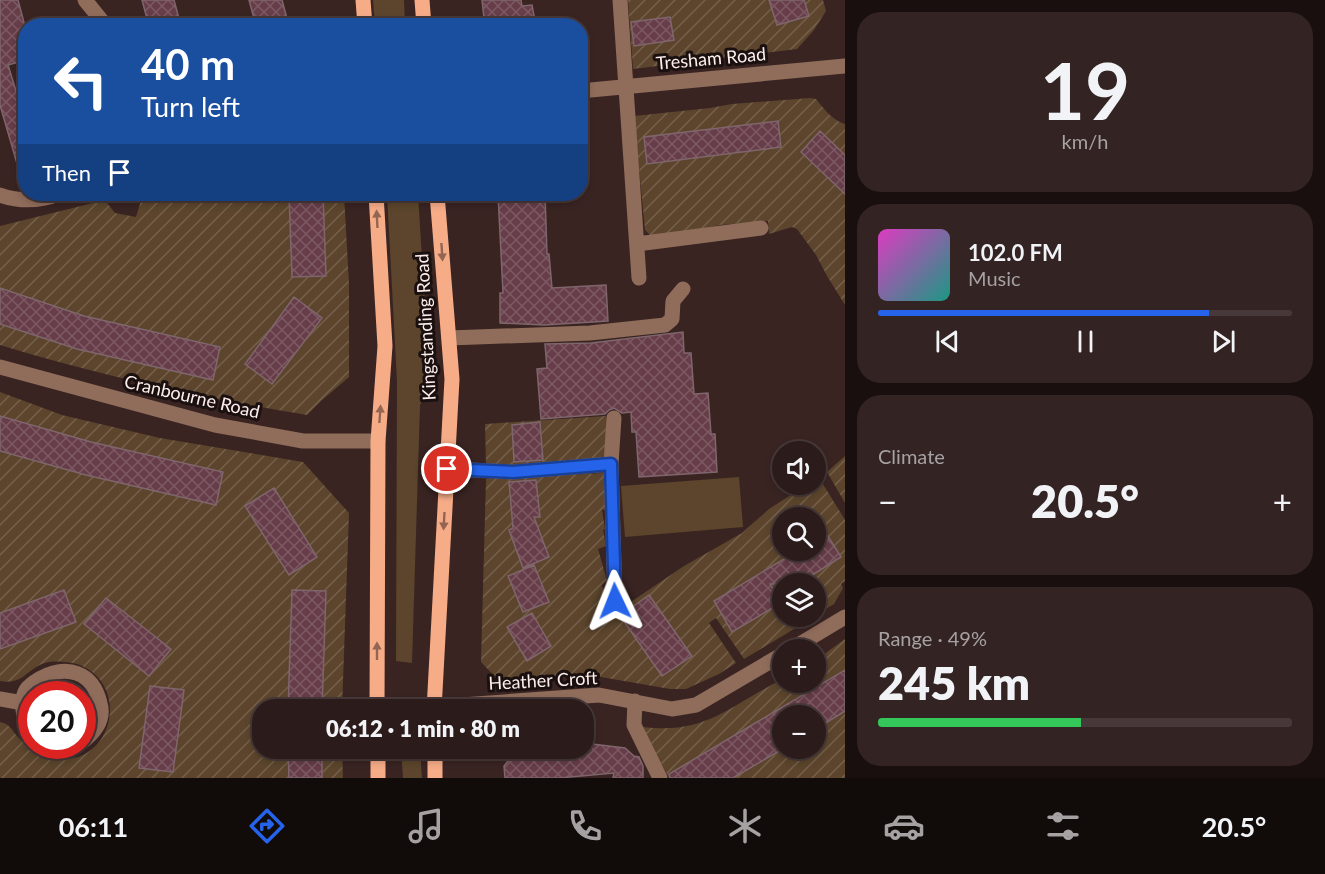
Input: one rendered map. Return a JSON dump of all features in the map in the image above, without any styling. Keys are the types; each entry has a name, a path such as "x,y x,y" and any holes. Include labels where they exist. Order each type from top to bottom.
{"main road":[{"path":"363,0 364,18"},
{"path":"422,0 423,18"},
{"path":"376,201 385,345 378,441 377,699"},
{"name":"Kingstanding Road","path":"434,699 452,379 438,201"},
{"path":"378,759 378,778"},
{"path":"435,759 435,778"}],"street":[{"path":"85,0 100,18"},
{"path":"620,0 639,278"},
{"name":"Tresham Road","path":"588,90 845,66"},
{"path":"0,195 18,200"},
{"path":"637,244 761,228"},
{"path":"449,338 590,333 665,325 672,319 673,301 683,289"},
{"name":"Cranbourne Road","path":"0,367 215,425 303,441 378,441"},
{"path":"614,418 611,464 615,601"},
{"path":"447,469 513,472 611,464"},
{"path":"808,639 845,617"},
{"name":"Heather Croft","path":"548,699 598,695 672,709 696,705 772,660"},
{"path":"35,681 53,672 70,672 85,676 89,681"},
{"path":"96,690 102,708 100,722 96,729"},
{"path":"0,699 18,702"},
{"path":"635,701 634,725 660,778"}],"shaded area":[{"path":"373,0 404,0 405,18 374,18"},
{"path":"628,0 823,0 826,11 814,30 797,49 633,69"},
{"path":"816,99 832,117 845,124 845,305 816,255 797,229 792,227 769,234 768,221 720,225 652,237 645,230 634,116 732,104"},
{"path":"106,201 115,213 136,217 141,201 344,201 349,284 349,377 307,415 152,385 76,367 0,345 0,226"},
{"path":"387,201 418,201 430,386 420,405 412,663 396,661 397,381"},
{"path":"0,392 62,415 160,438 303,462 349,513 342,699 252,699 252,759 342,759 343,778 0,778 0,722 8,725 18,737 18,759 96,759 96,745 104,735 109,719 109,702 104,687 94,673 74,663 49,662 20,679 0,681"},
{"path":"606,416 609,439 603,460 486,466 485,424"},
{"path":"845,456 845,503 827,472"},
{"path":"604,473 606,509 602,510 606,546 598,549 607,581 602,585 606,599 609,597 616,612 684,566 742,533 772,507 772,561 826,561 826,507 772,507 791,495 826,495 826,489 845,520 845,581 841,584 843,588 834,604 826,609 826,573 772,573 772,627 797,627 777,639 772,639 772,642 744,659 716,618 709,623 736,663 719,674 686,689 670,689 595,676 500,682 481,662 486,479"},
{"path":"739,477 743,527 625,537 621,486"},
{"path":"845,639 845,778 669,778 644,733 643,727 684,727 701,722 717,716 772,685 772,693 826,693 826,653"},
{"path":"402,759 421,759 422,778 403,778"}],"building":[{"path":"0,0 18,0 23,18 18,18 18,62 8,65 18,97 18,167 0,105"},
{"path":"142,0 174,0 179,18 147,18"},
{"path":"249,0 282,0 287,18 254,18"},
{"path":"482,0 521,0 522,6 532,5 534,18 484,18"},
{"path":"769,0 804,0 809,16 777,25"},
{"path":"670,17 674,40 634,46 631,22"},
{"path":"778,121 781,147 647,164 644,137"},
{"path":"820,131 845,155 845,194 801,152"},
{"path":"289,201 323,201 326,276 292,277"},
{"path":"498,201 545,201 547,254 549,254 552,288 606,285 608,321 544,325 500,323 500,293 503,293"},
{"path":"0,288 84,316 220,347 213,380 77,349 0,324"},
{"path":"294,297 322,318 272,384 245,364"},
{"path":"683,332 684,353 691,353 694,394 708,393 711,434 715,434 717,472 639,477 636,432 632,432 631,412 622,413 614,408 605,414 541,419 537,369 547,368 545,344 591,343"},
{"path":"0,416 91,442 223,472 216,505 86,475 0,451"},
{"path":"540,422 543,460 514,462 512,425"},
{"path":"536,480 540,517 534,517 549,557 523,568 509,530 513,528 509,482"},
{"path":"274,488 317,557 289,575 245,506"},
{"path":"826,533 841,557 815,573 772,573 772,584 770,584 772,608 732,632 714,601 781,561 826,561"},
{"path":"534,565 549,602 523,612 508,576"},
{"path":"64,590 76,622 0,649 0,613"},
{"path":"292,590 326,591 322,699 288,699"},
{"path":"649,595 692,656 662,676 620,616"},
{"path":"106,598 171,649 149,676 84,624"},
{"path":"532,613 551,646 527,661 507,627"},
{"path":"845,670 845,711 826,723 826,705 786,705 806,693 826,693 826,681"},
{"path":"150,686 184,690 173,772 139,768"},
{"path":"772,713 772,755 733,778 670,778 669,774"},
{"path":"594,744 625,748 634,756 639,757 643,766 643,778 613,778 614,773 559,778 505,778 504,766 510,759 594,759"},
{"path":"288,759 322,759 322,778 289,778"}],"route":[{"path":"447,469 513,472 611,464 615,601"}]}
